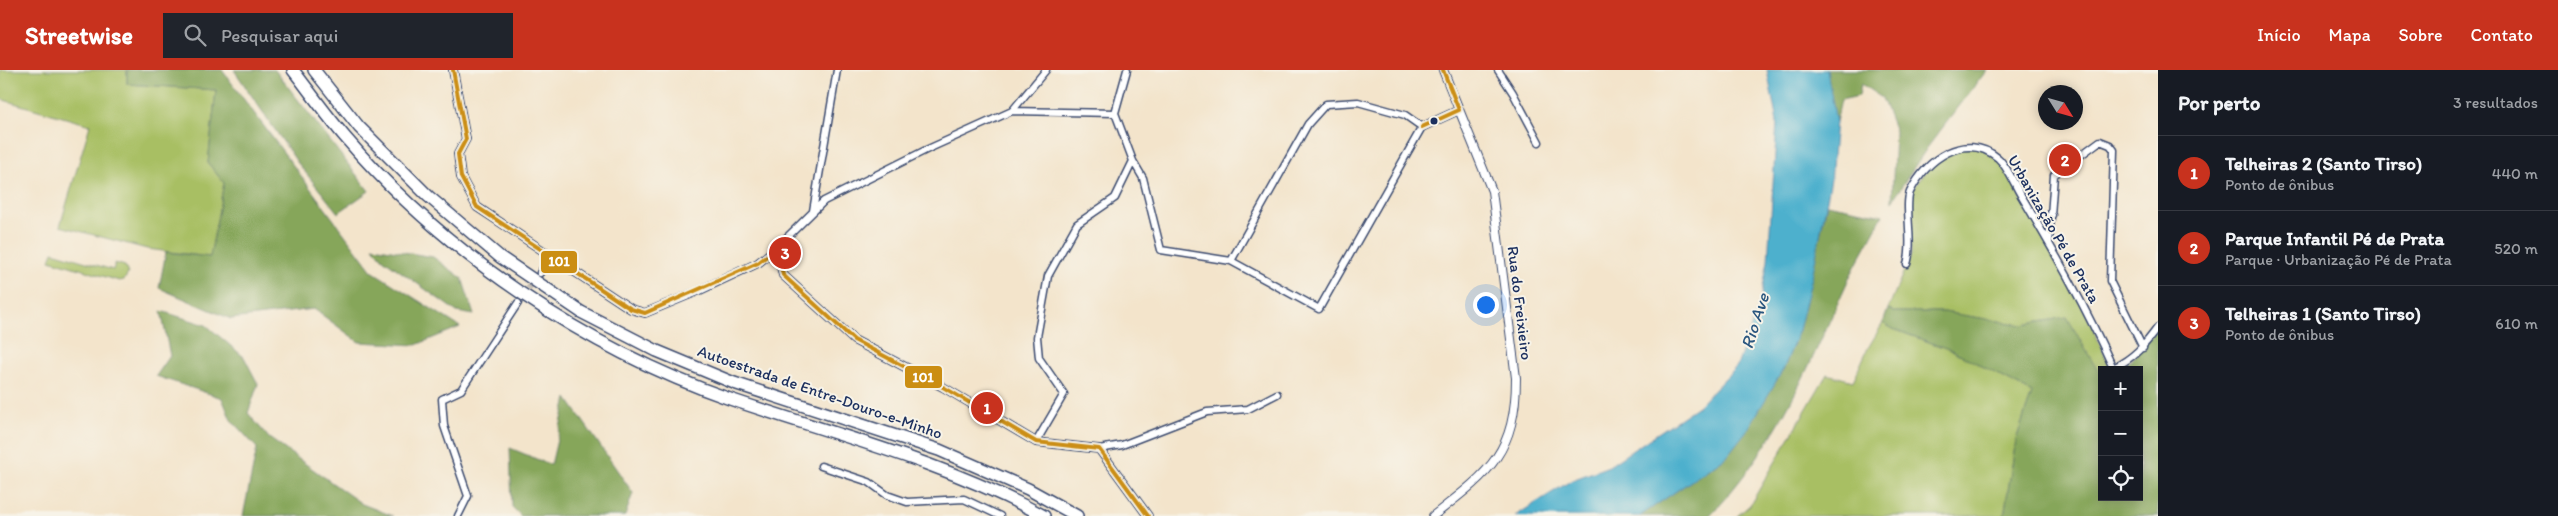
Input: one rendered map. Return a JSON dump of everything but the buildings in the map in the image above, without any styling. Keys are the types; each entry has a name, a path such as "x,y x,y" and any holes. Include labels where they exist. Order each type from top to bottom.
{"highway":[{"name":"Autoestrada de Entre-Douro-e-Minho","path":"293,70 345,138 416,210 489,271 571,325 651,367 729,398 933,465 1020,503 1044,516"},
{"name":"Autoestrada de Entre-Douro-e-Minho","path":"314,70 359,127 428,196 500,257 581,312 657,351 734,383 939,450 1028,489 1078,516"}],"street":[{"path":"453,70 466,139 458,154 461,177 477,207 631,309 644,313 758,263 824,201 928,149 1012,111 1115,113"},
{"path":"813,211 837,70"},
{"path":"1012,111 1046,70"},
{"path":"1128,70 1115,113 1133,161 1142,178 1161,250 1231,260 1319,309 1422,127 1459,110"},
{"name":"Rua do Freixieiro","path":"1432,516 1479,480 1500,454 1508,437 1516,398 1516,378 1492,191 1443,70"},
{"path":"1498,70 1513,93 1539,142"},
{"path":"1231,260 1308,124 1326,104 1358,102 1405,115 1422,127"},
{"path":"2049,243 2054,175 2100,141 2110,145 2114,150 2110,281 2143,348"},
{"name":"Urbanização Pé de Prata","path":"1907,264 1910,254 1909,194 1935,159 1961,147 1980,147 2000,160 2075,289 2113,368 2130,360 2143,348 2158,327"},
{"path":"1036,442 1064,394 1039,358 1037,338 1039,318 1048,276 1077,224 1115,198 1133,161"},
{"path":"2033,216 2043,218 2052,215"},
{"path":"773,250 779,258 783,275 854,340 942,387 1036,442 1099,449 1122,445 1207,412 1248,408 1276,394"},
{"path":"540,273 551,256"},
{"path":"458,516 468,496 444,426 442,399 461,390 518,303"},
{"path":"1099,449 1148,516"},
{"path":"821,466 869,482 887,495 907,502 964,499 1000,516"}],"green space":[{"path":"0,70 127,70 127,84 216,90 208,163 224,183 210,257 147,249 60,226 90,125 0,99"},
{"path":"127,70 222,70 372,271 460,327 416,345 359,342 314,309 231,319 159,288 166,252 210,257 224,183 208,163 216,90 127,84"},
{"path":"234,70 275,70 369,191 338,213 297,162"},
{"path":"1825,70 1987,70 1927,148 1892,201 1895,131 1882,98 1861,84 1859,96 1841,100 1836,122"},
{"path":"1961,147 1980,147 1999,160 2075,289 2110,366 2098,366 2098,372 2067,317 2023,325 1943,312 1893,312 1888,309 1911,254 1909,194 1935,159"},
{"path":"1827,204 1883,215 1851,275 1800,384 1769,439 1732,491 1709,516 1640,516 1726,457 1784,368 1799,330"},
{"path":"373,247 433,257 462,278 474,315 457,312 383,259"},
{"path":"53,252 113,270 115,263 125,266 128,274 124,280 119,281 50,260"},
{"path":"1888,309 1893,312 1943,312 2023,325 2067,317 2098,371 2098,501 2143,501 2143,366 2120,366 2130,361 2158,327 2158,516 2004,516 2016,440 2032,393 1954,351 1893,329 1883,323"},
{"path":"161,311 206,325 244,357 258,384 248,413 269,438 362,504 393,516 243,516 257,448 231,420 222,398 156,376 170,356"},
{"path":"1883,323 1893,329 1954,351 2032,393 2016,440 2004,516 1737,516 1750,505 1827,374 1853,381 1868,348"},
{"path":"567,398 633,493 625,516 521,516 512,507 510,448 551,465"}],"water":[{"name":"Rio Ave","path":"1767,70 1827,70 1836,122 1831,179 1812,277 1799,330 1784,368 1748,429 1726,457 1640,516 1515,516 1572,480 1609,466 1698,406 1737,366 1760,302 1768,261 1777,122"}],"tunnel":[{"path":"523,296 536,278"}],"transit line":[{"name":"101","path":"453,70 466,139 458,154 461,177 477,207 631,309 645,313 758,263 773,251"},
{"name":"101","path":"1443,70 1459,110"},
{"name":"101","path":"1422,127 1459,110"},
{"name":"101","path":"773,251 779,258 783,275 854,340 943,387 1036,442 1099,449 1148,516"}],"place":[{"name":"Parque Infantil Pé de Prata","path":"2065,160"},
{"name":"Telheiras 1 (Santo Tirso)","path":"785,253"},
{"name":"Telheiras 2 (Santo Tirso)","path":"987,408"}]}
